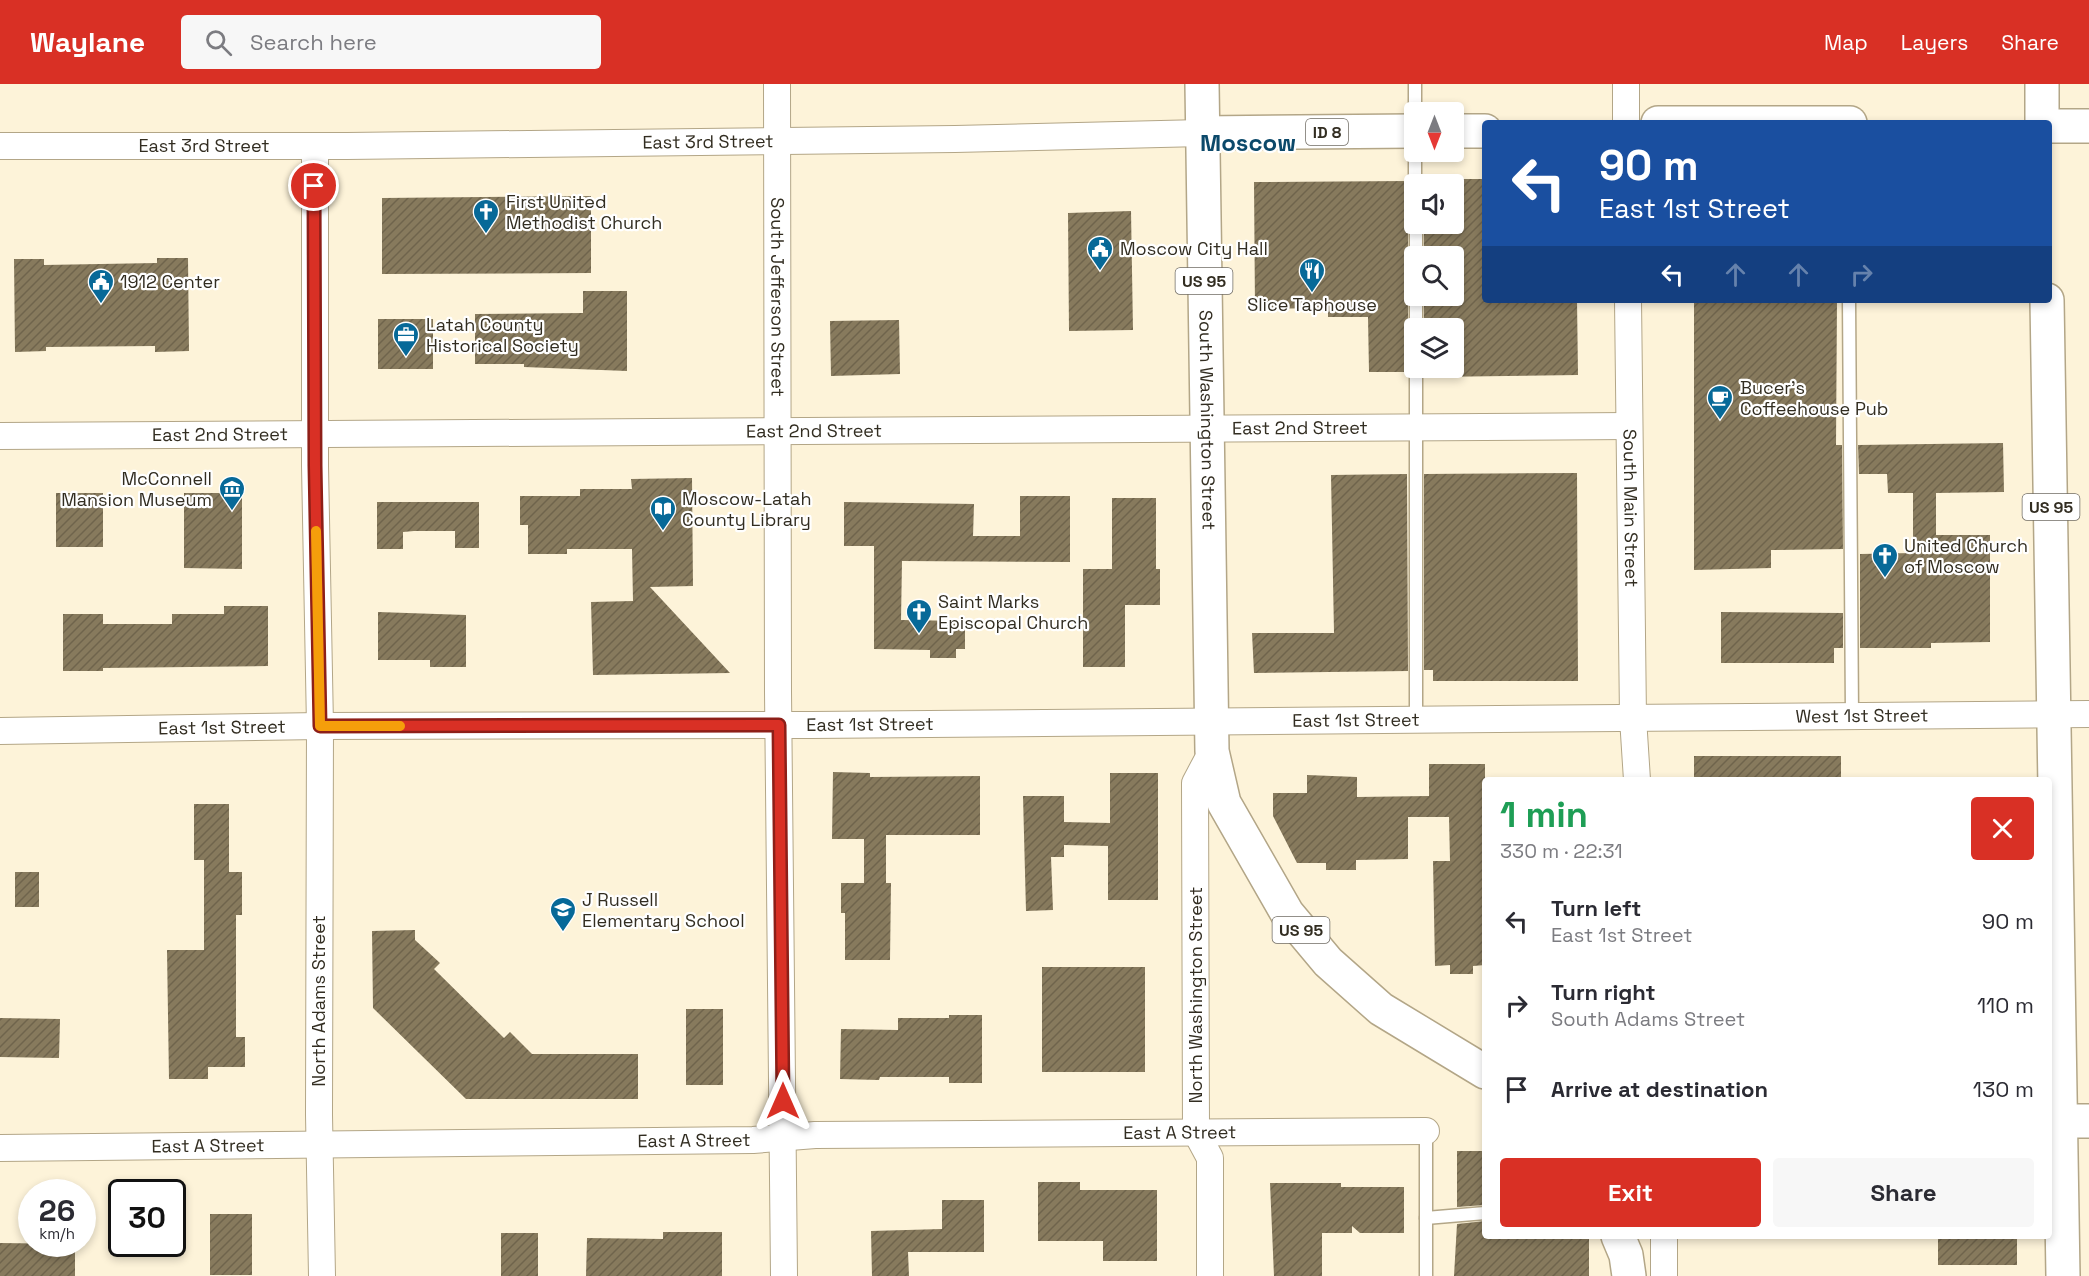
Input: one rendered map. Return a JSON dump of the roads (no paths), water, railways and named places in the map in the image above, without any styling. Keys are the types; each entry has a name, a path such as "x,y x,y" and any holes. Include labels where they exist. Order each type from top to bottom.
{"main road":[{"name":"South Washington Street","path":"1202,84 1212,736"},
{"path":"2042,84 2042,120"},
{"path":"2052,126 2089,126"},
{"path":"1464,131 1482,130"},
{"name":"East 3rd Street","path":"1202,133 1404,131"},
{"name":"US 95","path":"2047,303 2053,715 2066,1121 2063,1276"},
{"name":"US 95","path":"1212,736 1224,803 1287,913 1328,962 1381,1009 1482,1070"},
{"path":"1619,1239 1626,1255 1629,1276"}],"street":[{"name":"South Jefferson Street","path":"777,84 777,430 784,1276"},
{"path":"1626,84 1626,120"},
{"name":"East 3rd Street","path":"0,146 315,146 1202,133"},
{"name":"North Adams Street","path":"315,146 315,434 320,726 319,1146 322,1276"},
{"name":"South Main Street","path":"1628,303 1633,717 1637,777"},
{"name":"East 2nd Street","path":"0,436 1629,426"},
{"name":"West 1st Street","path":"1633,717 2089,714"},
{"name":"East 1st Street","path":"0,731 320,726 779,725 1212,736 1416,719 1633,717"},
{"name":"North Washington Street","path":"1210,1276 1210,1158 1196,1132 1195,783 1212,736"},
{"name":"East A Street","path":"0,1148 783,1140 816,1135 1426,1131"},
{"path":"1664,1239 1664,1276"}],"lane":[{"path":"1415,84 1415,102"},
{"path":"1849,303 1852,715"},
{"path":"1416,378 1416,719"},
{"path":"1426,1131 1426,1276"},
{"path":"1426,1218 1482,1213"}],"place":[{"name":"First United Methodist Church","path":"486,235"},
{"name":"Moscow City Hall","path":"1100,272"},
{"name":"Slice Taphouse","path":"1312,294"},
{"name":"1912 Center","path":"101,305"},
{"name":"Latah County Historical Society","path":"406,358"},
{"name":"Bucer's Coffeehouse Pub","path":"1720,421"},
{"name":"McConnell Mansion Museum","path":"232,512"},
{"name":"Moscow-Latah County Library","path":"663,532"},
{"name":"United Church of Moscow","path":"1885,579"},
{"name":"Saint Marks Episcopal Church","path":"919,635"},
{"name":"J Russell Elementary School","path":"563,933"}],"district":[{"name":"Moscow","path":"1248,143"}]}
